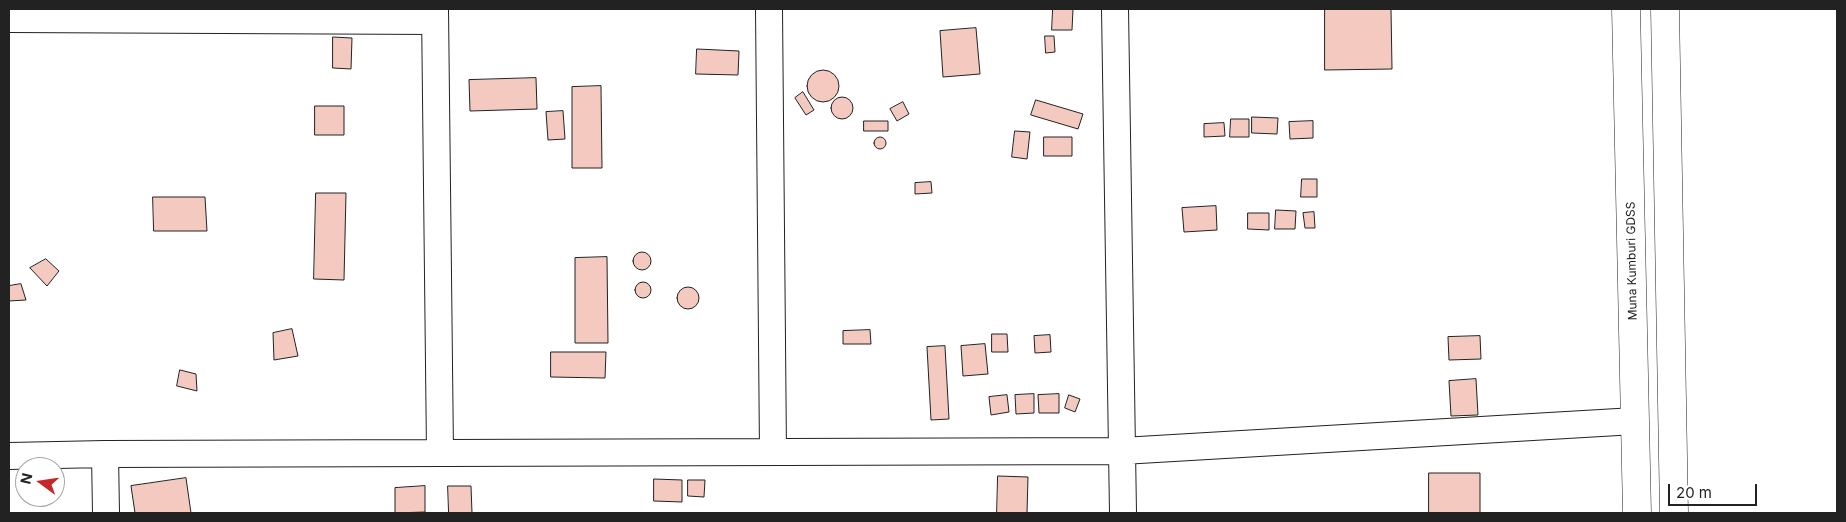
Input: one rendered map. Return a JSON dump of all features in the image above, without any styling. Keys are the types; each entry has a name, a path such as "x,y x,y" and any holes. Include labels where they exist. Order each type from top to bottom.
{"highway":[{"name":"Muna Kumburi GDSS","path":"1626,9 1636,513"},
{"path":"1665,9 1674,513"}],"street":[{"path":"769,9 773,452"},
{"path":"1114,9 1123,513"},
{"path":"9,19 435,15 440,453"},
{"path":"9,456 105,454 1122,451 1635,421"},
{"path":"105,454 106,513"}],"building":[{"path":"1053,9 1073,9 1072,30 1052,30"},
{"path":"1325,9 1391,9 1392,69 1325,70"},
{"path":"976,28 980,74 943,77 940,31"},
{"path":"1045,36 1054,36 1055,52 1046,53"},
{"path":"333,37 352,38 351,69 333,68"},
{"path":"697,49 739,51 738,75 696,74"},
{"path":"823,70 829,71 834,75 838,80 838,92 834,97 829,101 823,102 817,101 812,97 808,92 807,86 808,80 812,75 817,71"},
{"path":"536,78 537,109 470,111 469,80"},
{"path":"601,86 602,168 572,168 572,87"},
{"path":"803,92 814,110 806,115 795,98"},
{"path":"838,97 846,97 853,104 853,112 846,119 838,119 831,112 831,104"},
{"path":"1036,100 1083,114 1078,129 1031,115"},
{"path":"903,102 909,114 897,121 890,109"},
{"path":"315,106 344,106 344,135 315,135"},
{"path":"563,111 565,139 548,140 546,112"},
{"path":"1252,117 1278,118 1277,134 1252,133"},
{"path":"1231,119 1249,119 1249,137 1230,137"},
{"path":"864,121 888,121 888,131 864,131"},
{"path":"1313,121 1313,138 1290,139 1289,122"},
{"path":"1224,123 1225,136 1204,137 1204,124"},
{"path":"1015,131 1030,132 1027,159 1012,157"},
{"path":"882,137 885,138 885,148 878,149 875,148 874,141 875,138"},
{"path":"1044,137 1072,137 1072,156 1044,156"},
{"path":"1302,179 1317,179 1317,197 1301,197"},
{"path":"931,182 932,193 915,194 915,183"},
{"path":"316,193 346,193 344,280 314,279"},
{"path":"153,197 205,197 207,231 154,231"},
{"path":"1216,206 1217,230 1184,232 1182,208"},
{"path":"1276,210 1296,211 1295,229 1275,229"},
{"path":"1314,212 1315,228 1305,228 1303,213"},
{"path":"1248,213 1269,213 1269,230 1248,229"},
{"path":"642,252 648,255 651,261 648,267 642,270 636,267 633,261 636,255"},
{"path":"607,257 608,343 575,343 575,258"},
{"path":"46,259 59,271 47,286 30,268"},
{"path":"643,282 649,284 651,290 649,296 643,298 637,296 635,290 637,284"},
{"path":"21,284 26,300 9,301 9,286"},
{"path":"688,287 696,290 699,298 696,306 688,309 680,306 677,298 680,290"},
{"path":"292,329 298,356 274,360 273,333"},
{"path":"870,330 871,344 843,344 843,331"},
{"path":"992,334 1007,334 1008,352 992,352"},
{"path":"1050,335 1051,352 1035,353 1034,336"},
{"path":"1480,336 1481,359 1449,360 1448,337"},
{"path":"985,344 988,374 963,376 961,346"},
{"path":"945,346 949,419 931,420 927,347"},
{"path":"551,352 606,352 605,378 551,377"},
{"path":"180,370 196,374 197,391 177,386"},
{"path":"1476,379 1478,415 1451,416 1449,381"},
{"path":"1034,394 1034,413 1016,414 1015,395"},
{"path":"1059,394 1059,413 1039,413 1038,395"},
{"path":"1007,395 1009,412 991,415 989,397"},
{"path":"1069,395 1080,399 1075,412 1065,408"},
{"path":"1429,473 1480,473 1480,513 1429,513"},
{"path":"998,476 1028,477 1027,513 997,513"},
{"path":"186,478 191,513 135,513 131,486"},
{"path":"654,479 682,480 682,502 654,501"},
{"path":"688,480 705,480 704,497 688,496"},
{"path":"425,486 425,512 395,513 395,488"},
{"path":"448,486 471,486 472,513 449,513"}]}
